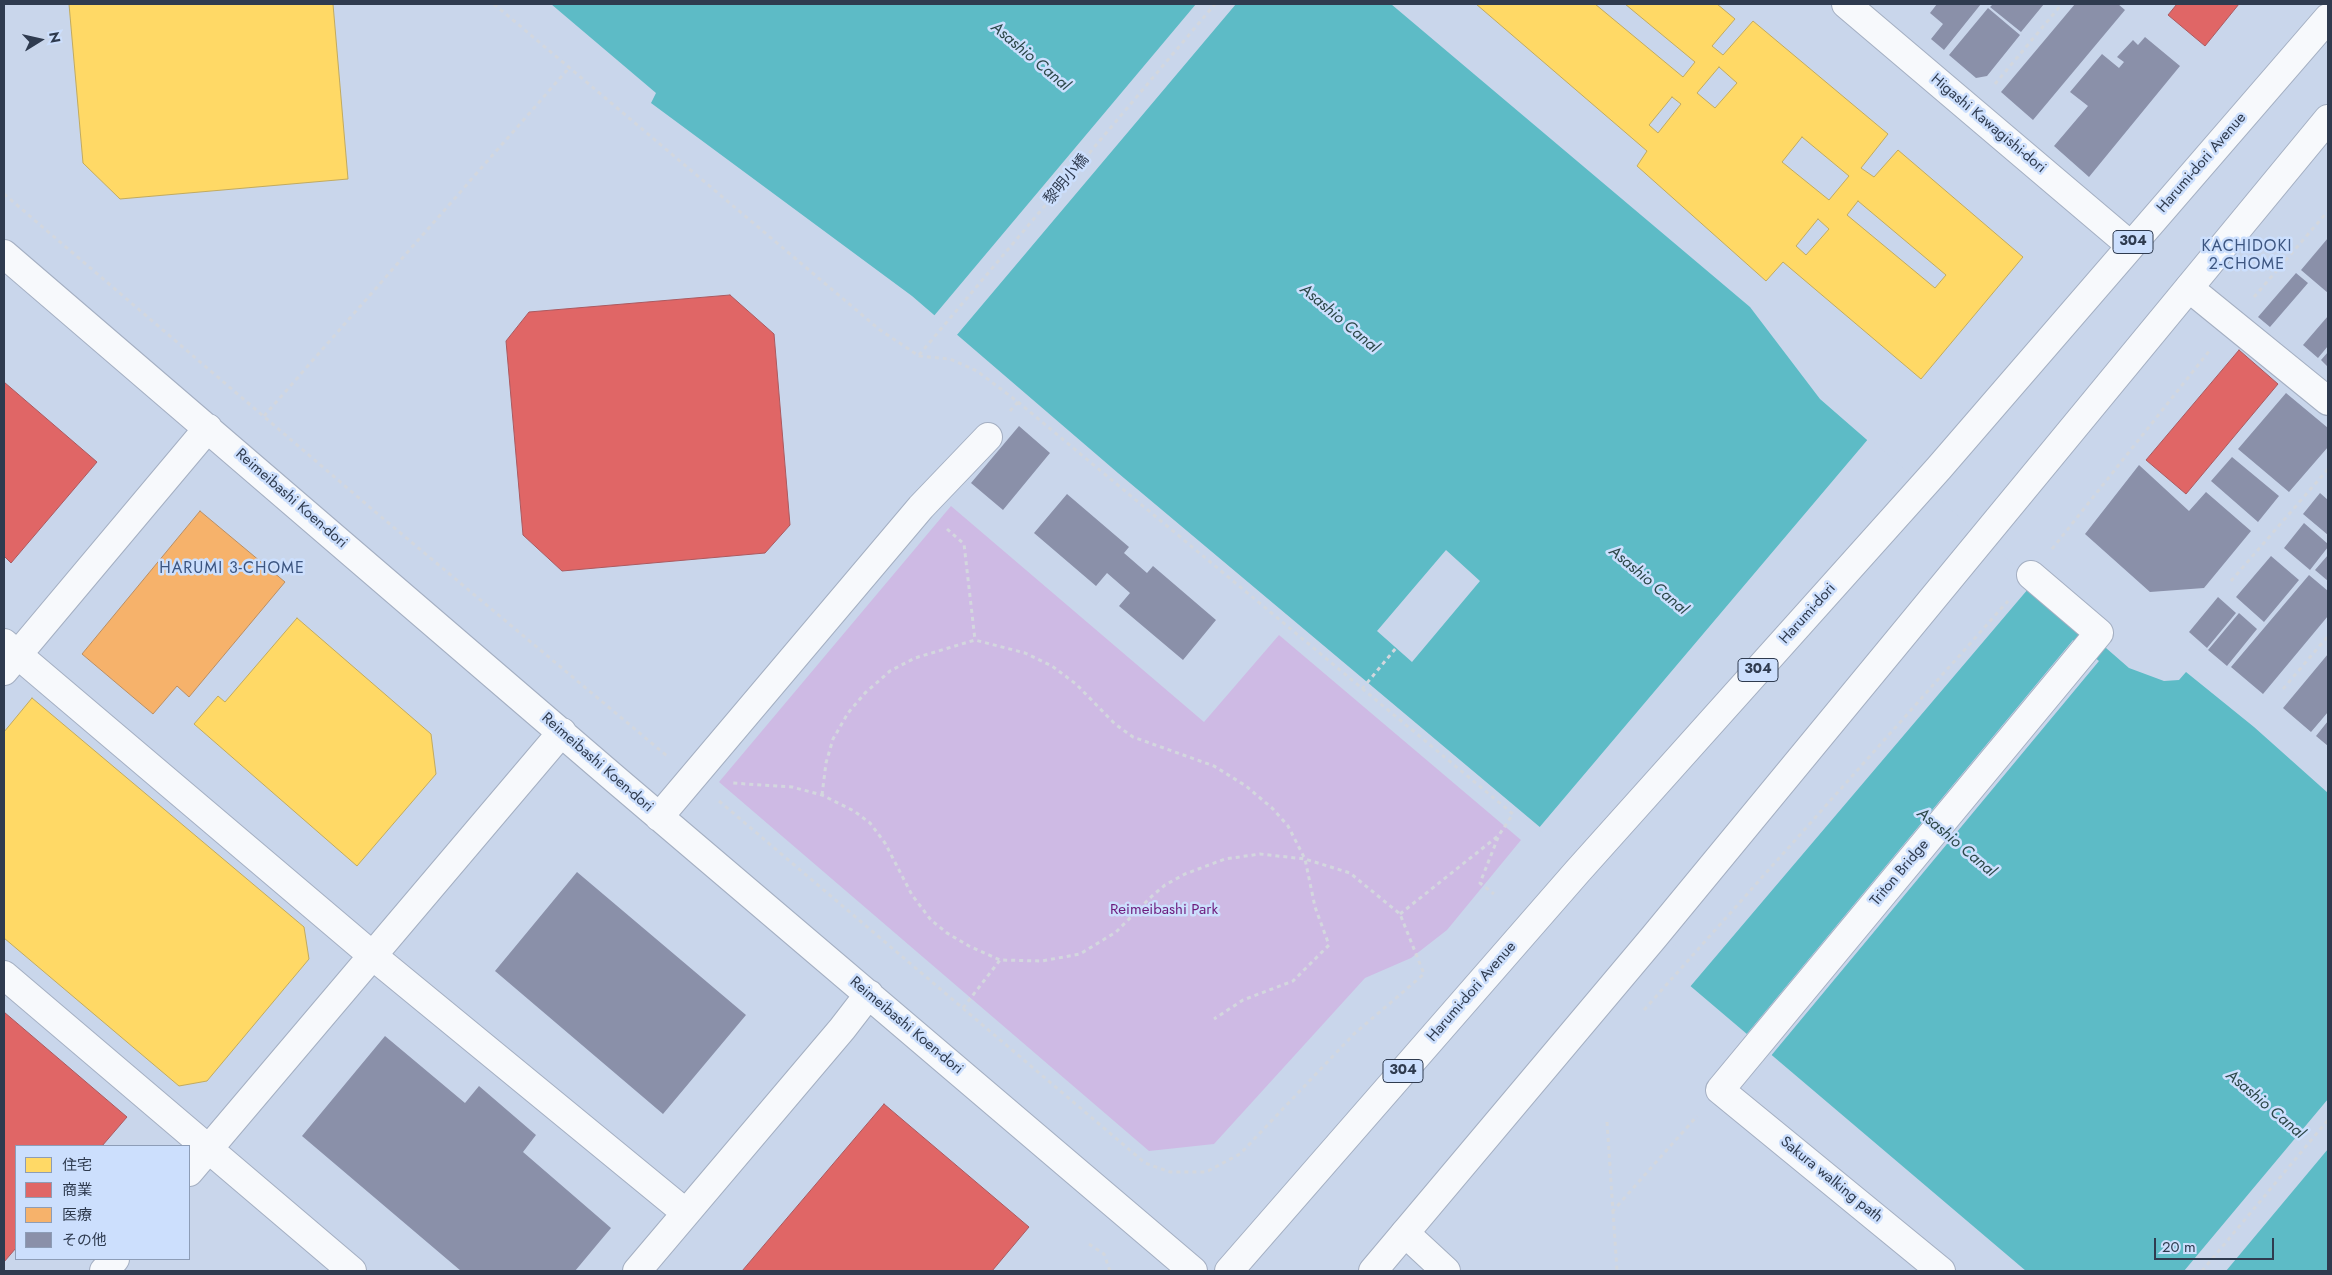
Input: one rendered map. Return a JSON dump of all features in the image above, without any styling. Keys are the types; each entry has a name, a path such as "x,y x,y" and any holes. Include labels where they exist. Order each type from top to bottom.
{"street":[{"name":"Higashi Kawagishi-dori","path":"1846,4 2130,245"},
{"name":"Harumi-dori Avenue","path":"1939,468 2328,18"},
{"path":"1373,1271 1654,937 2328,119"},
{"name":"Reimeibashi Koen-dori","path":"4,254 659,817 1193,1271"},
{"path":"2189,288 2328,401"},
{"path":"208,428 8,656 686,1213"},
{"path":"659,817 921,507 988,437"},
{"name":"Harumi-dori","path":"1577,872 1939,468"},
{"name":"Triton Bridge","path":"1720,1090 2099,633 2031,575"},
{"path":"190,1171 562,732"},
{"name":"Harumi-dori Avenue","path":"1229,1271 1577,872"},
{"path":"4,975 352,1271"},
{"path":"637,1271 842,1029 869,994"},
{"name":"Sakura walking path","path":"1720,1090 1941,1271"},
{"path":"1405,1233 1446,1271"},
{"path":"104,1271 114,1260"}],"path":[{"path":"494,4 880,330 919,356 950,359 977,370 1156,515 1264,609 1513,814 1499,835 1480,883 1494,894"},
{"name":"黎明小橋","path":"919,356 1215,4"},
{"path":"1972,111 2062,4"},
{"path":"264,416 569,68"},
{"path":"1644,1010 2031,575 2232,322 2328,211"},
{"path":"2231,581 2328,469"},
{"path":"921,507 964,544 975,640"},
{"path":"2283,689 2328,636"},
{"path":"822,795 826,763 833,739 848,713 865,693 890,671 916,658 975,640 1025,652 1052,666 1076,684 1115,724 1133,737 1214,766 1246,786 1272,808 1288,826 1306,859 1315,907 1329,945 1293,980 1243,1000 1214,1019"},
{"path":"1362,689 1396,648"},
{"path":"692,779 792,787 822,795 854,811 870,823 885,843 912,895 930,920 969,946 1000,960 1042,961 1080,954 1116,932 1165,885 1185,874 1225,859 1260,854 1306,859 1350,873 1400,914 1424,974"},
{"path":"1400,914 1499,835"},
{"path":"963,1008 1000,960"},
{"path":"1612,1212 1720,1090"},
{"path":"2202,1271 2328,1120"},
{"path":"1607,1122 1617,1271"},
{"path":"1090,1244 1104,1254 1110,1271"}],"green space":[{"name":"Reimeibashi Park","path":"951,506 1204,722 1279,635 1521,840 1447,930 1411,958 1365,978 1214,1144 1149,1151 719,782"}],"water":[{"name":"Asashio Canal","path":"551,4 1391,4 1750,307 1820,399 2129,668 2164,681 2179,680 2186,672 2254,727 2328,793 2328,1271 2026,1271 1688,984 1703,967 1622,896 1118,473 912,296 651,103 656,93"}],"pier":[{"path":"1196,4 1236,4 956,336 933,317"},
{"path":"1869,438 2034,582 1689,988 1686,983 1700,967 1538,829"},
{"path":"1446,550 1480,581 1412,662 1377,631"},
{"path":"2073,640 2099,661 1770,1057 1745,1036"},
{"path":"2328,1099 2328,1149 2226,1271 2184,1271"}],"building: 住宅":[{"path":"69,4 333,4 348,179 120,199 83,163"},
{"path":"1476,4 1595,4 1683,77 1695,62 1625,4 1717,4 1735,19 1712,46 1723,55 1753,21 1888,134 1861,168 1874,177 1898,150 2023,257 1921,379 1783,262 1766,281 1637,166 1647,151","holes":["1719,67 1737,83 1715,108 1697,93","1672,97 1681,104 1658,133 1649,125","1802,137 1849,176 1829,200 1782,162","1858,201 1946,275 1935,288 1847,215","1818,219 1829,229 1806,255 1796,246"]},
{"path":"297,618 431,734 436,774 357,866 194,724 218,696 225,702"},
{"path":"32,698 304,927 309,959 207,1081 179,1086 4,938 4,732"}],"building: 商業":[{"path":"2177,4 2239,4 2205,46 2168,15"},
{"path":"730,295 774,334 790,525 765,553 562,571 523,535 506,341 529,312"},
{"path":"2239,350 2278,384 2186,494 2146,460"},
{"path":"4,382 97,462 11,563 4,556"},
{"path":"4,1012 127,1117 103,1145 15,1145 15,1249 4,1262"},
{"path":"884,1104 1029,1227 992,1271 742,1271"}],"building: 医療":[{"path":"200,511 285,582 189,697 177,686 153,714 82,654"}],"building: その他":[{"path":"1937,4 1981,4 1944,50 1931,39 1943,24 1930,13"},
{"path":"1993,4 2044,4 2021,32 1990,7"},
{"path":"2075,4 2118,4 2125,10 2033,120 2001,92"},
{"path":"1988,8 2020,35 1987,76 1976,78 1949,55"},
{"path":"2145,37 2180,66 2089,177 2054,146 2088,106 2070,92 2102,54 2119,68 2124,62 2117,57 2133,40 2138,45"},
{"path":"2328,238 2328,293 2301,270"},
{"path":"2296,273 2308,283 2270,327 2258,317"},
{"path":"2328,316 2328,346 2318,358 2303,345"},
{"path":"2328,352 2328,367 2321,360"},
{"path":"2286,393 2328,428 2328,447 2289,492 2238,449"},
{"path":"1019,426 1050,453 1003,510 971,483"},
{"path":"2232,457 2279,496 2258,522 2211,481"},
{"path":"2139,465 2189,511 2206,492 2251,531 2204,588 2150,592 2085,534"},
{"path":"2320,493 2328,500 2328,535 2303,514"},
{"path":"1067,494 1129,547 1124,553 1147,573 1153,566 1216,620 1183,660 1119,606 1130,593 1107,573 1096,586 1034,533"},
{"path":"2304,523 2328,544 2328,547 2310,570 2284,548"},
{"path":"2328,555 2328,581 2315,570"},
{"path":"2271,556 2299,580 2264,622 2236,597"},
{"path":"2309,575 2328,591 2328,616 2263,694 2231,667"},
{"path":"2218,597 2236,613 2207,648 2189,632"},
{"path":"2239,613 2257,629 2227,666 2208,650"},
{"path":"2328,654 2328,712 2311,732 2283,708"},
{"path":"2328,721 2328,746 2316,736"},
{"path":"577,872 746,1015 663,1114 495,971"},
{"path":"385,1036 465,1103 479,1086 536,1135 523,1152 611,1228 575,1271 461,1271 302,1136"}],"district":[{"name":"KACHIDOKI 2-CHOME","path":"2247,256"},
{"name":"HARUMI 3-CHOME","path":"232,569"}]}
